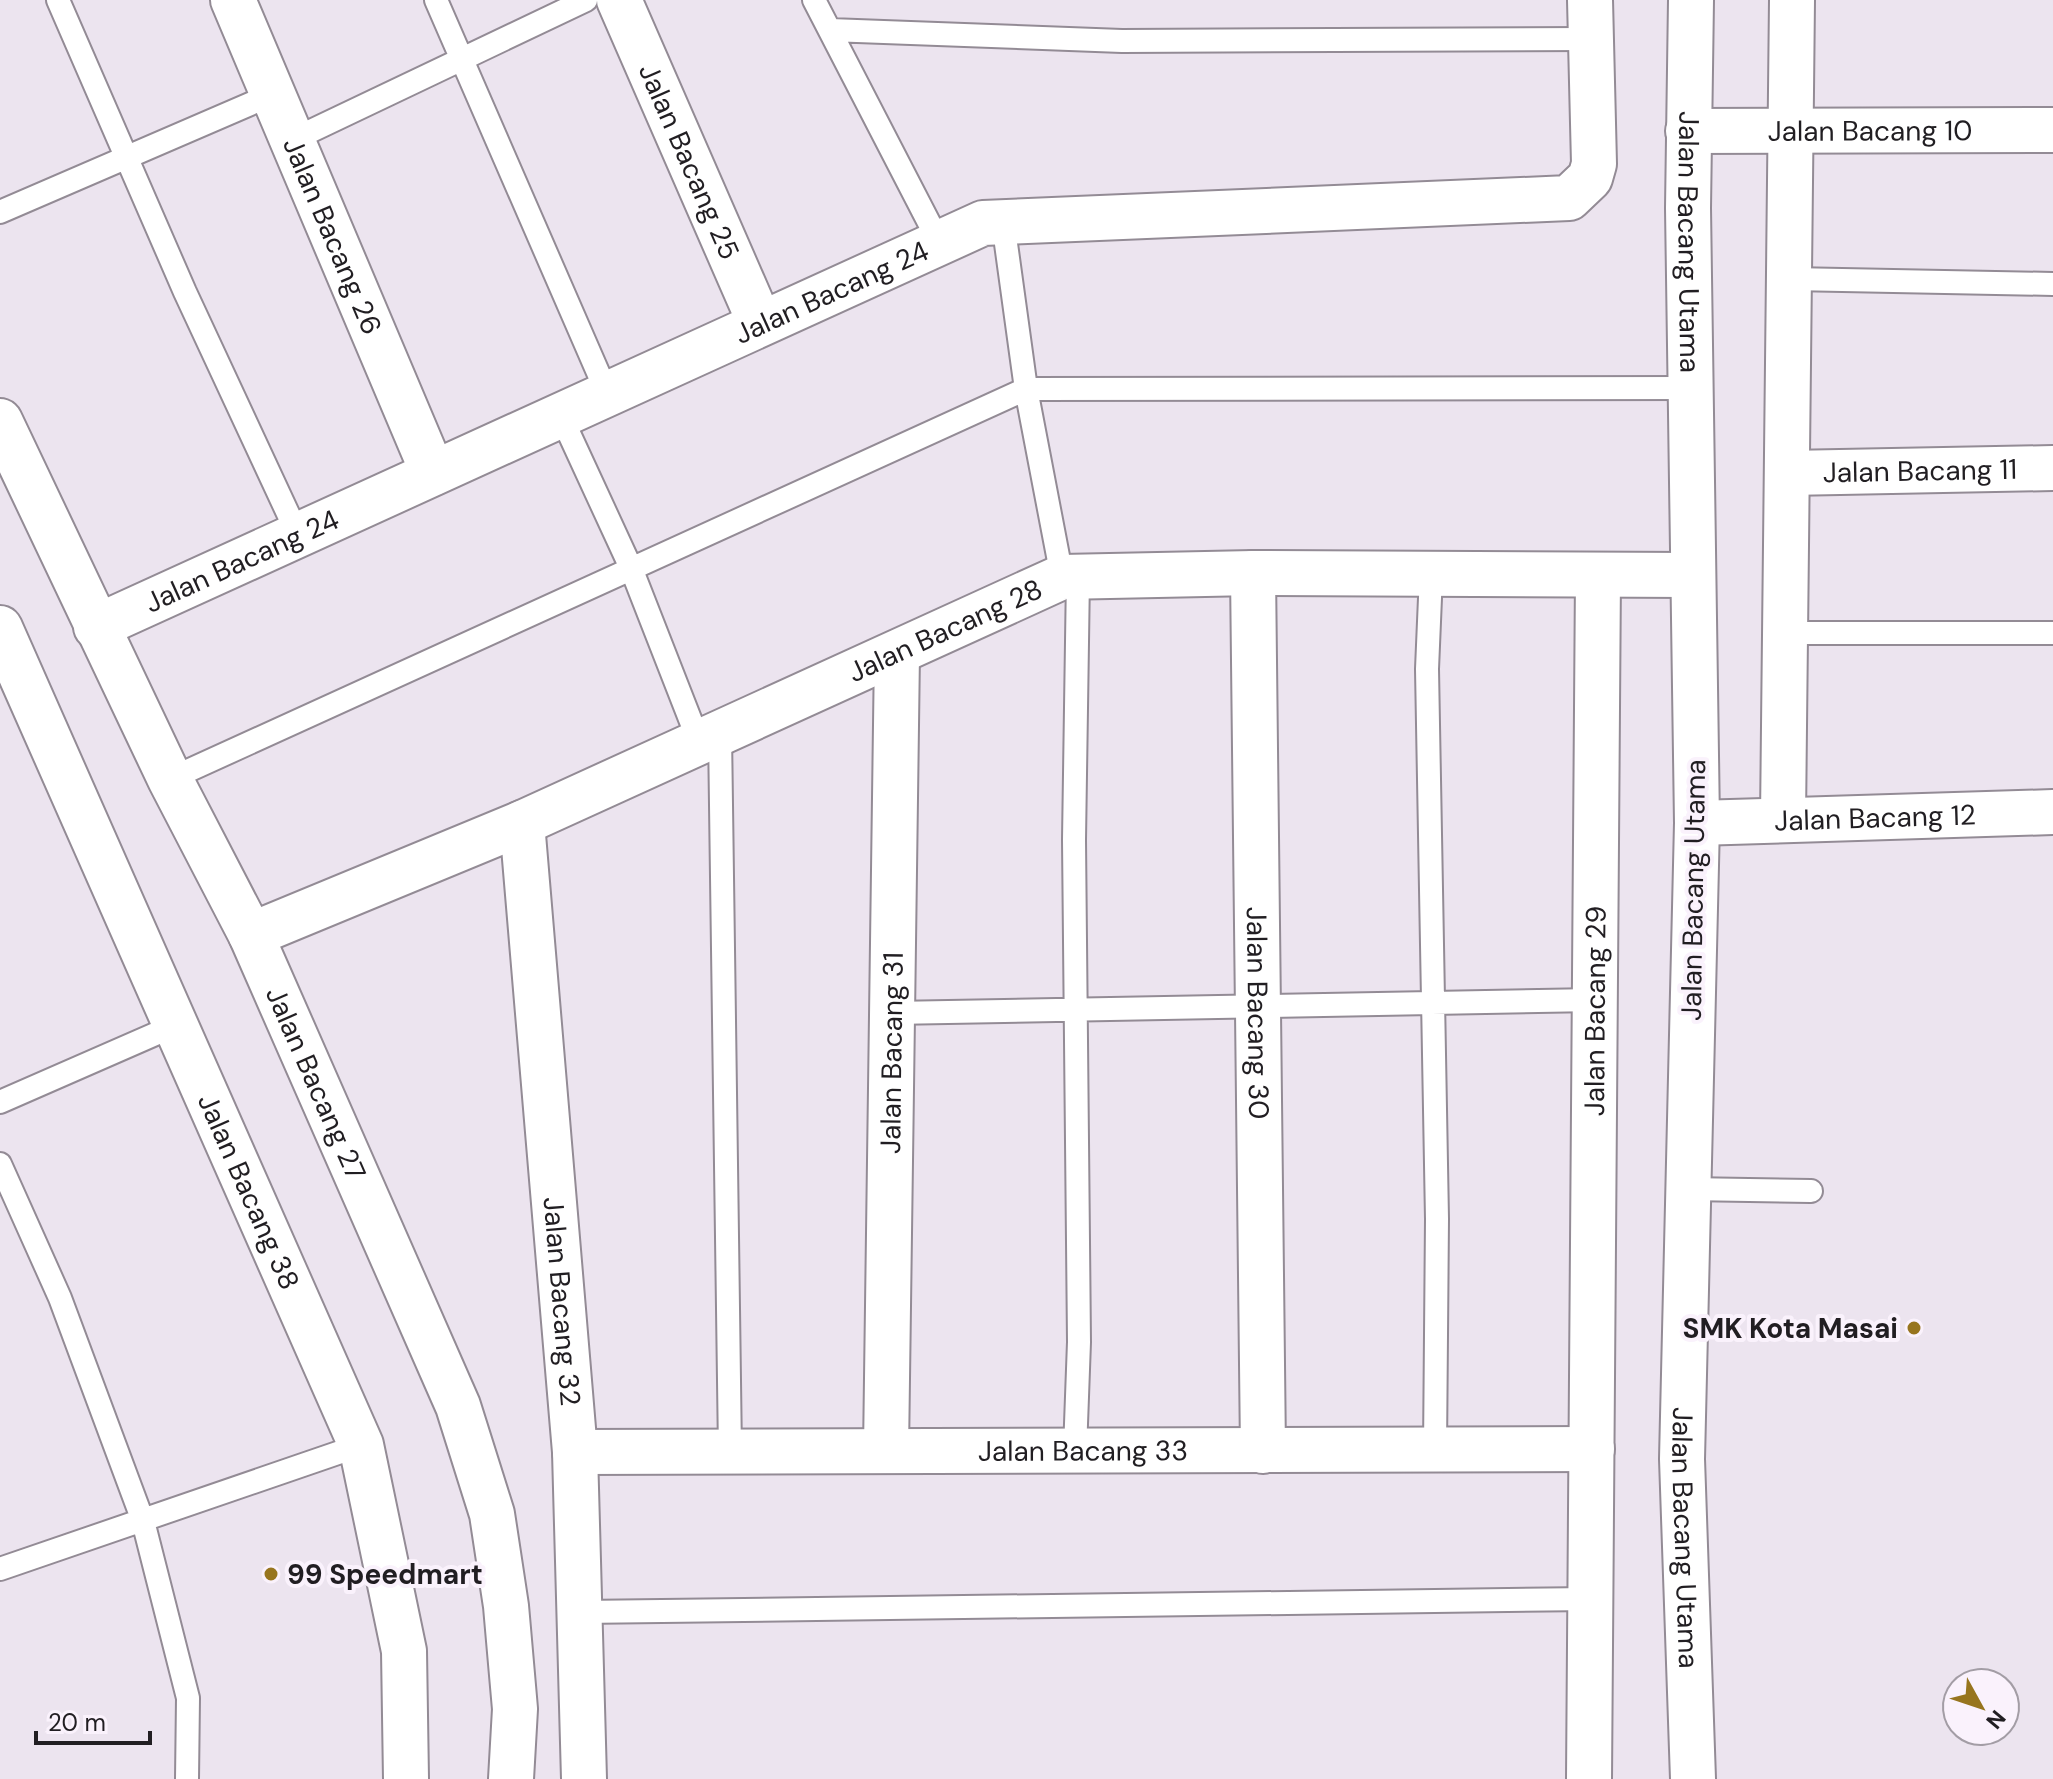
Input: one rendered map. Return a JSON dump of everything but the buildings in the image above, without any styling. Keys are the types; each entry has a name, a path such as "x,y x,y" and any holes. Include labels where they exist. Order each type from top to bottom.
{"street":[{"name":"Jalan Bacang 26","path":"233,0 290,141 433,473"},
{"name":"Jalan Bacang 25","path":"619,0 760,323"},
{"name":"Jalan Bacang Utama","path":"1691,0 1688,131 1693,388 1691,575 1697,823 1682,1459 1693,1779"},
{"path":"1783,818 1793,131 1792,0"},
{"name":"Jalan Bacang 24","path":"96,627 983,223 1555,201 1581,189 1590,178 1594,155 1589,19"},
{"name":"Jalan Bacang 10","path":"1688,131 2053,130"},
{"name":"Jalan Bacang 27","path":"0,421 170,779 251,935 458,1406 492,1514 506,1606 515,1709 511,1779"},
{"name":"Jalan Bacang 11","path":"1788,473 2053,468"},
{"name":"Jalan Bacang 28","path":"251,935 522,823 1070,576 1253,573 1691,575"},
{"name":"Jalan Bacang 30","path":"1253,573 1263,1451"},
{"name":"Jalan Bacang 29","path":"1589,1779 1598,575"},
{"name":"Jalan Bacang 38","path":"0,628 361,1445 404,1651 406,1779"},
{"name":"Jalan Bacang 31","path":"886,1451 897,653"},
{"name":"Jalan Bacang 12","path":"1697,823 2053,812"},
{"name":"Jalan Bacang 32","path":"522,823 575,1452 584,1779"},
{"name":"Jalan Bacang 33","path":"575,1452 1592,1449"}],"lane":[{"path":"58,0 298,535"},
{"path":"436,0 607,393"},
{"path":"290,141 586,0"},
{"path":"814,0 939,242"},
{"path":"830,30 1122,41 1589,19"},
{"path":"0,212 271,95"},
{"path":"1003,222 1026,389 1070,576 1079,1342 1075,1451"},
{"path":"1791,279 2053,284"},
{"path":"170,779 1026,389 1693,388"},
{"path":"560,414 709,737 730,1452"},
{"path":"1431,574 1427,669 1437,1219 1435,1450"},
{"path":"1785,633 2053,633"},
{"path":"892,1013 1595,1000"},
{"path":"0,1102 176,1025"},
{"path":"0,1164 60,1298 143,1521 188,1698 187,1779"},
{"path":"1687,1189 1811,1191"},
{"path":"0,1569 361,1445"},
{"path":"580,1612 1591,1599"}],"place":[{"name":"SMK Kota Masai","path":"1914,1328"},
{"name":"99 Speedmart","path":"271,1574"}]}
